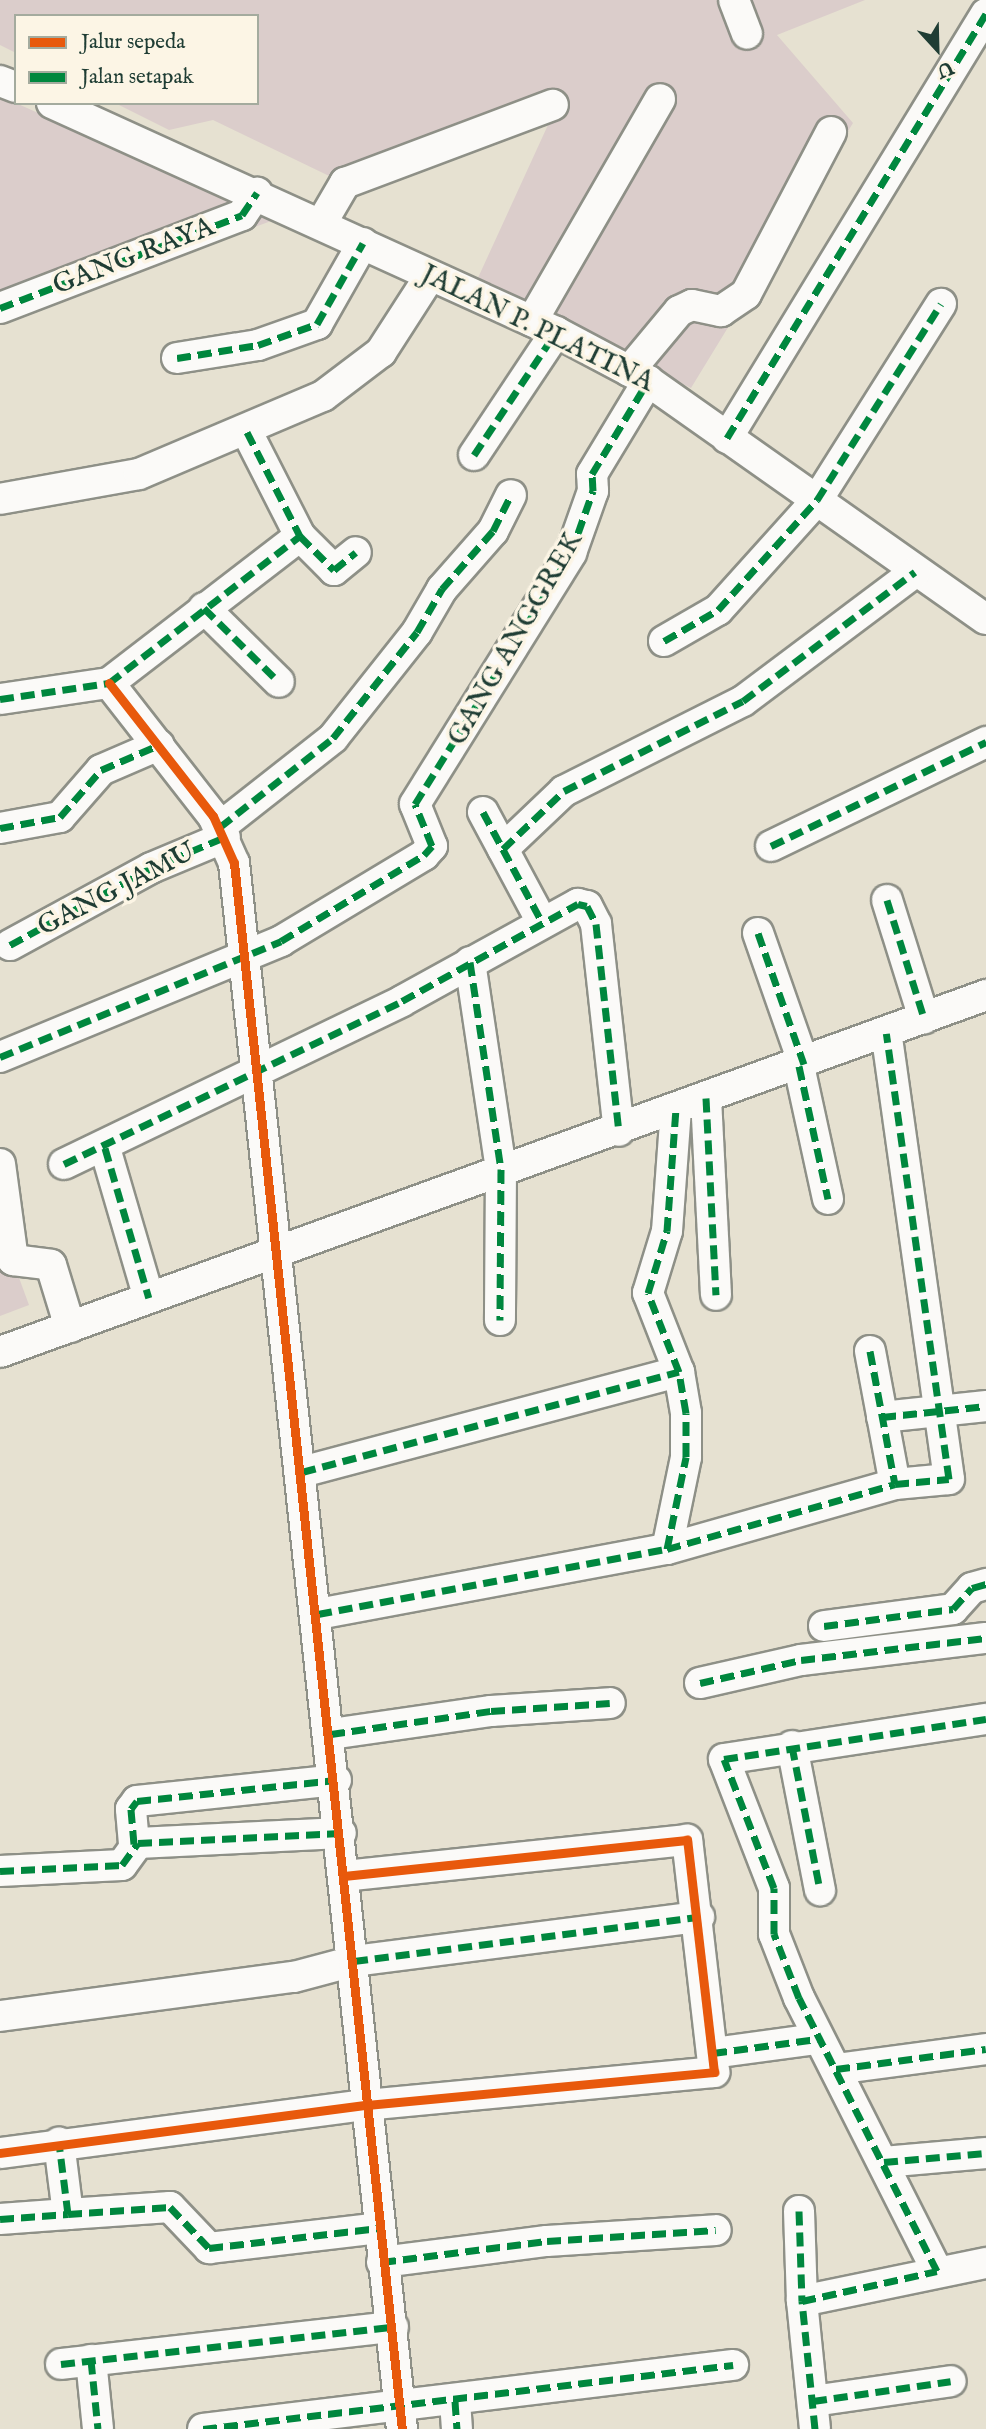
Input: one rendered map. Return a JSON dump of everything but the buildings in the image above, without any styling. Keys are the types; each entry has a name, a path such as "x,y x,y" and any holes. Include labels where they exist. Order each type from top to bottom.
{"street":[{"path":"734,0 747,34"},
{"path":"727,438 986,14"},
{"path":"474,455 544,326 660,99"},
{"name":"JALAN P. PLATINA","path":"57,105 257,193 430,276 544,326 639,376 915,572 986,619"},
{"path":"321,224 345,183 553,105"},
{"path":"639,376 679,311 692,306 722,310 746,295 831,132"},
{"name":"GANG RAYA","path":"0,308 232,219 257,193"},
{"path":"177,358 258,345 317,324 363,243"},
{"path":"0,499 139,474 247,432 323,396 381,352 430,276"},
{"path":"664,641 718,610 817,500 941,304"},
{"name":"GANG ANGGREK","path":"244,955 281,940 424,855 432,846 415,804 571,553 593,491 592,474 639,376"},
{"path":"247,432 300,536 334,570 356,552"},
{"name":"GANG JAMU","path":"10,945 223,832 333,738 410,642 442,589 493,531 511,495"},
{"path":"0,699 109,683 300,536"},
{"path":"503,849 564,791 743,701 915,572"},
{"path":"204,608 279,682"},
{"path":"109,683 159,744 223,832 244,955 336,1780 382,2262 393,2327 402,2416"},
{"path":"771,846 986,742"},
{"path":"0,828 60,817 101,770 159,744"},
{"path":"484,812 542,922"},
{"path":"887,900 924,1018"},
{"path":"64,1164 105,1148 257,1072 578,904 592,913 619,1131"},
{"path":"758,933 802,1065 828,1199"},
{"path":"0,1057 244,955"},
{"path":"470,962 500,1169 500,1320"},
{"path":"0,1352 500,1169 619,1131 802,1065 986,995"},
{"path":"318,1614 667,1549 895,1484 949,1479 886,1033"},
{"path":"706,1098 716,1296"},
{"path":"667,1549 685,1457 679,1372 648,1293 667,1231 676,1109"},
{"path":"105,1148 149,1298"},
{"path":"0,1164 13,1260 51,1265 70,1327"},
{"path":"870,1351 895,1484"},
{"path":"302,1472 679,1372"},
{"path":"882,1418 940,1407 986,1406"},
{"path":"824,1626 953,1609 972,1588 986,1584"},
{"path":"700,1683 801,1660 986,1638"},
{"path":"331,1734 491,1711 610,1703"},
{"path":"937,2271 836,2069 817,2039 774,1934 774,1888 724,1759 792,1746 986,1719"},
{"path":"792,1746 820,1890"},
{"path":"0,1871 122,1865 134,1844 131,1809 137,1801 336,1780"},
{"path":"134,1844 341,1833"},
{"path":"0,2153 59,2143 366,2105 715,2073 691,1844 679,1837 346,1876"},
{"path":"0,2016 294,1977 354,1961 699,1917"},
{"path":"713,2053 817,2039"},
{"path":"836,2069 986,2049"},
{"path":"59,2143 68,2214"},
{"path":"884,2162 986,2153"},
{"path":"0,2219 170,2207 209,2248 379,2228"},
{"path":"799,2211 803,2301 814,2415 951,2381"},
{"path":"382,2262 547,2241 716,2230"},
{"path":"803,2301 937,2271 986,2263"},
{"path":"61,2364 393,2327"},
{"path":"91,2361 98,2429"},
{"path":"203,2429 456,2415 733,2365"}],"shaded area":[{"path":"0,0 865,0 777,35 853,123 691,388 477,280 553,114 350,186 213,120 169,130 119,105 259,105 259,14 14,14 14,52 0,45"},
{"path":"0,94 14,102 14,105 20,105 274,220 0,319"},
{"path":"0,1226 29,1305 0,1316"}],"marked path":[{"path":"727,438 986,14"},
{"path":"0,308 242,215 257,193"},
{"path":"177,358 258,345 317,324 363,243"},
{"path":"664,641 718,610 817,500 941,304"},
{"path":"474,455 556,332"},
{"path":"0,1057 281,941 424,855 432,846 415,804 571,553 593,491 592,474 648,381"},
{"path":"247,432 300,536 334,570 356,552"},
{"path":"220,827 333,738 417,632 442,589 493,531 511,495"},
{"path":"0,699 109,683 300,536"},
{"path":"503,849 564,791 743,701 915,572"},
{"path":"204,608 279,682"},
{"path":"771,846 986,742"},
{"path":"0,828 60,817 101,770 159,745"},
{"path":"483,812 542,922"},
{"path":"10,945 151,868 225,837"},
{"path":"887,900 924,1018"},
{"path":"64,1164 402,1001 578,904 587,906 596,924 619,1131"},
{"path":"758,933 804,1064"},
{"path":"470,962 501,1169 500,1320"},
{"path":"318,1614 667,1549 895,1484 949,1479 886,1033"},
{"path":"799,1066 828,1199"},
{"path":"706,1098 716,1295"},
{"path":"667,1549 686,1457 686,1413 679,1372 648,1293 667,1231 676,1109"},
{"path":"105,1148 149,1298"},
{"path":"870,1351 895,1484"},
{"path":"302,1472 679,1372"},
{"path":"882,1417 986,1406"},
{"path":"824,1626 953,1609 972,1588 986,1584"},
{"path":"700,1683 801,1660 986,1638"},
{"path":"331,1734 491,1711 610,1703"},
{"path":"815,2429 802,2301 937,2271 799,1998 774,1934 774,1888 724,1759 986,1719"},
{"path":"792,1746 820,1890"},
{"path":"134,1844 131,1809 137,1801 336,1780"},
{"path":"0,1871 122,1865 138,1843 341,1833"},
{"path":"354,1961 699,1917"},
{"path":"713,2053 817,2039"},
{"path":"836,2069 986,2049"},
{"path":"0,2219 68,2214 59,2143"},
{"path":"884,2162 986,2153"},
{"path":"68,2214 170,2207 209,2248 379,2228"},
{"path":"799,2211 802,2301"},
{"path":"382,2262 547,2241 716,2230"},
{"path":"61,2364 393,2327"},
{"path":"91,2360 98,2429"},
{"path":"203,2429 733,2365"},
{"path":"813,2401 951,2381"},
{"path":"455,2401 457,2429"}],"cycle path":[{"path":"109,683 213,816 234,863 402,2429"},
{"path":"0,2153 366,2105 714,2072 687,1840 346,1876"}]}
